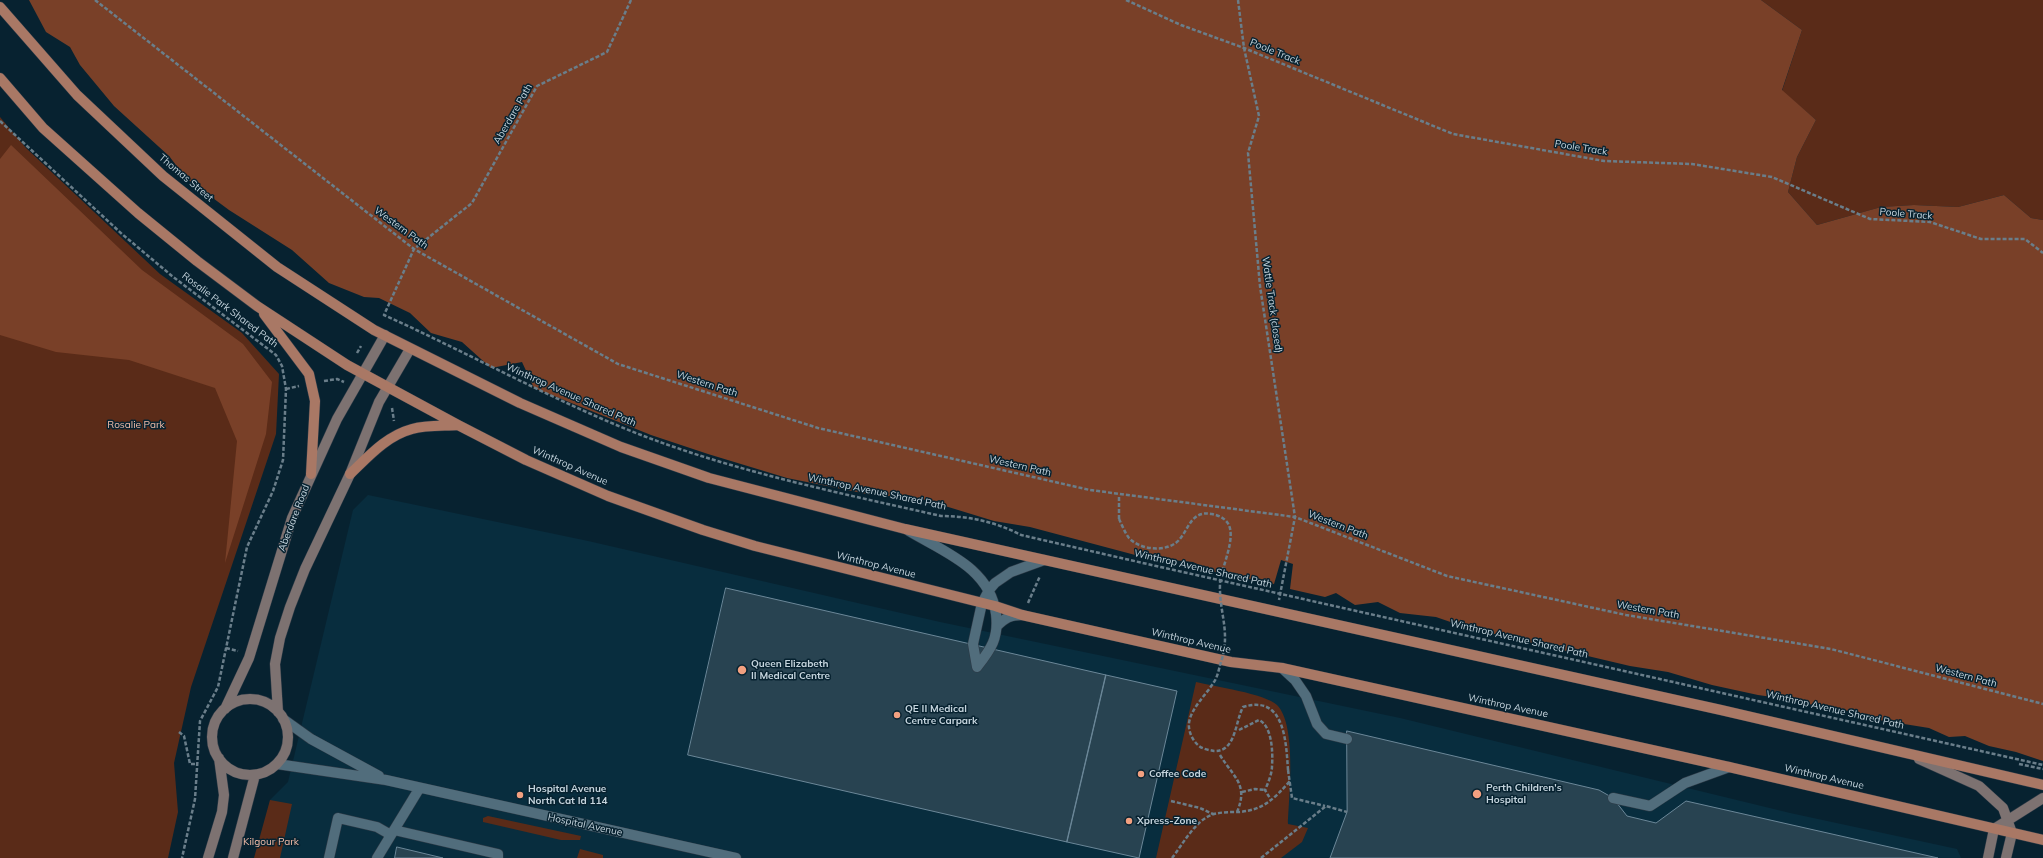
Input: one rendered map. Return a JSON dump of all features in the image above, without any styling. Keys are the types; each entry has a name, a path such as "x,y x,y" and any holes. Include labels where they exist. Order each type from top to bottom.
{"main road":[{"name":"Thomas Street","path":"0,7 77,95 163,176 277,267 385,335"},
{"path":"0,78 43,128 138,213 197,261 257,306 347,365 363,373"},
{"path":"257,306 309,374 315,400 311,474"},
{"path":"385,335 410,349 520,403 620,447 709,478 905,529 2043,785"},
{"name":"Aberdare Road","path":"225,709 249,658 292,518 337,419 385,335"},
{"path":"219,758 234,772 255,775 270,770 277,764 284,754 288,742 288,730 281,715 275,664 280,638 305,568 350,474 379,402 410,349"},
{"name":"Winthrop Avenue","path":"363,373 526,460 608,496 703,530 755,546 982,604 995,606 1022,615 1231,662 1282,668 1729,767 2043,840"},
{"path":"350,474 378,448 398,434 413,429 458,425"},
{"path":"208,858 222,812 223,801 223,782 219,758 214,748 213,732 218,717 225,709 235,702 247,699 258,700 269,704 281,715"},
{"path":"1908,754 1979,786 1993,797 2003,808 2012,833 2006,858"},
{"path":"233,858 255,775"},
{"path":"1988,858 1994,829 2043,798"}],"lane":[{"path":"905,529 971,569 981,578 990,590 995,606 997,626 992,648 977,667 973,644 982,604 990,590 995,583 1011,572 1044,560"},
{"path":"997,626 1004,619 1012,615 1022,615"},
{"path":"1282,668 1295,680 1306,696 1317,724 1326,734 1347,739"},
{"name":"Hospital Avenue","path":"281,715 311,739 386,780"},
{"name":"Hospital Avenue","path":"277,764 386,780 419,789 736,858"},
{"path":"1613,798 1650,806 1685,783 1729,767"},
{"path":"377,858 419,789"},
{"path":"329,858 338,818 377,827 393,833 498,854 498,858"},
{"path":"686,858 688,848"}],"path":[{"name":"Western Path","path":"95,0 414,249 618,364 818,428 1119,495 1295,517 1447,576 1626,615 1831,649 2043,704"},
{"name":"Aberdare Path","path":"414,249 472,203 537,86 607,52 632,0"},
{"name":"Poole Track","path":"1126,0 1181,25 1244,48 1453,134 1604,161 1692,164 1772,178 1870,219 1930,222 1981,239 2025,239 2043,253"},
{"name":"Wattle Track (closed)","path":"1238,0 1244,48 1259,116 1248,153 1260,286 1295,517 1277,612"},
{"name":"Rosalie Park Shared Path","path":"0,121 122,234 172,276 276,355 282,366 286,389 283,460 274,491 247,547 218,687 200,721 198,764 194,799 182,858"},
{"name":"Winthrop Avenue Shared Path","path":"414,249 384,315 530,387 627,429 714,460 811,486 941,516 957,516 1001,525 1021,534 1280,594 2043,765"},
{"path":"357,353 363,344"},
{"path":"320,382 337,379 344,382"},
{"path":"286,389 304,385"},
{"path":"392,408 395,425"},
{"path":"1119,495 1119,519 1129,538 1143,547 1157,548 1169,546 1179,540 1186,527 1195,517 1208,513 1218,515 1228,522 1231,534 1220,584 1226,642 1215,680 1193,712 1189,724 1190,734 1197,745 1207,750 1221,751 1229,746 1234,735 1238,717 1243,707 1254,704 1266,705 1278,717 1286,739 1292,798 1347,812"},
{"path":"1028,602 1041,576"},
{"path":"226,648 240,652"},
{"path":"1239,730 1259,720 1265,723 1268,730 1272,767 1265,790 1271,800"},
{"path":"179,732 184,736 190,764 198,764"},
{"path":"1220,755 1238,781 1242,792 1242,800 1237,812"},
{"path":"2019,764 2043,769"},
{"path":"1172,858 1198,824 1213,814 1237,812 1262,807 1290,781"},
{"path":"1242,792 1255,789 1265,790"},
{"path":"1171,802 1200,808 1213,814"},
{"path":"1261,858 1326,806"}],"shaded area":[{"path":"29,0 1761,0 1802,30 1782,90 1816,120 1797,157 1788,192 1817,225 1881,207 1914,205 1958,207 2004,195 2031,218 2043,220 2043,761 2016,752 1989,746 1965,736 1949,737 1929,728 1873,719 1851,711 1828,709 1794,700 1758,695 1712,685 1668,672 1630,666 1465,627 1436,617 1400,613 1378,602 1355,605 1336,593 1325,597 1290,589 1293,564 1281,560 1274,584 1215,572 1193,562 1164,559 1154,560 1030,527 994,521 919,498 872,495 787,478 651,435 534,388 522,362 491,368 462,342 431,333 410,313 379,298 364,297 329,283 292,250 229,210 186,178 169,156 114,106 80,65 70,47 46,32"},
{"path":"11,145 142,270 243,344 272,382 266,434 225,563 237,441 215,388 129,360 56,352 0,335 0,159"},
{"name":"Queen Elizabeth II Medical Centre","path":"368,495 588,541 940,622 1400,718 1790,813 1957,849 1961,858 257,858 270,800 288,782 353,510"}],"green space":[{"path":"1761,0 2043,0 2043,220 2031,218 2004,195 1958,207 1914,205 1881,207 1817,225 1788,192 1797,157 1816,120 1782,91 1802,30"},
{"name":"Rosalie Park","path":"0,117 26,148 160,274 242,333 279,374 276,434 191,687 174,763 178,812 168,858 0,858"},
{"path":"1196,682 1262,697 1277,705 1283,715 1290,744 1288,824 1308,828 1302,842 1281,858 1156,858"},
{"name":"Kilgour Park","path":"270,800 292,804 280,858 254,858"},
{"path":"488,816 581,836 580,840 561,840 483,822 483,818"},
{"path":"580,849 603,855 603,858 577,858"}],"building":[{"name":"QE II Medical Centre Carpark","path":"726,588 1106,675 1067,842 688,755"},
{"path":"1106,675 1177,691 1139,858 1067,842"},
{"name":"Perth Children's Hospital","path":"1347,731 1599,790 1613,798 1627,816 1656,823 1686,801 1938,858 1330,858 1347,812"},
{"path":"397,847 443,858 395,858"}],"place":[{"name":"Queen Elizabeth II Medical Centre","path":"742,670"},
{"name":"QE II Medical Centre Carpark","path":"897,715"},
{"name":"Coffee Code","path":"1141,774"},
{"name":"Perth Children's Hospital","path":"1477,794"},
{"name":"Hospital Avenue North Cat Id 114","path":"520,795"},
{"name":"Xpress-Zone","path":"1129,821"}]}
